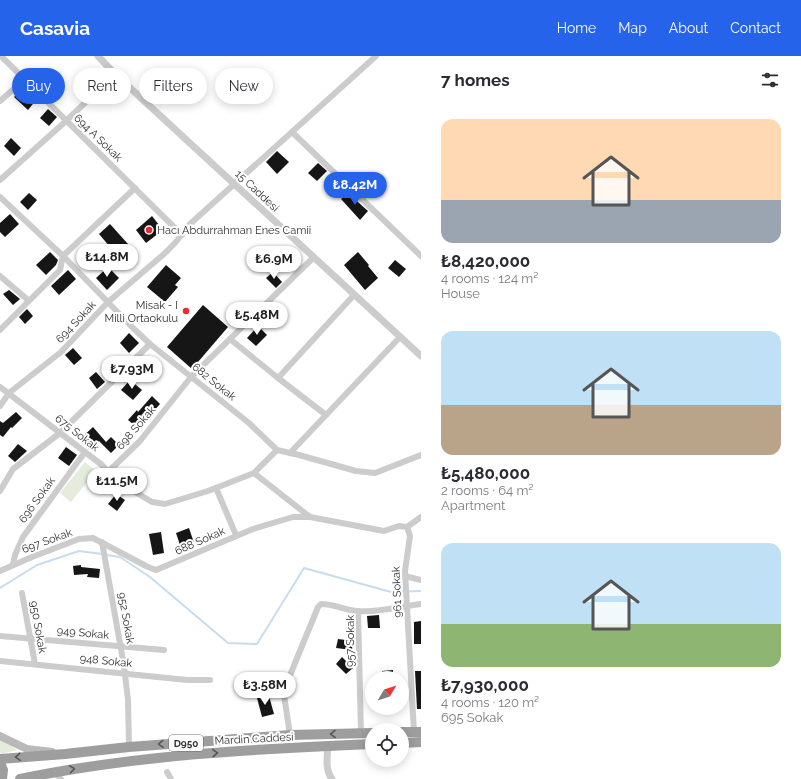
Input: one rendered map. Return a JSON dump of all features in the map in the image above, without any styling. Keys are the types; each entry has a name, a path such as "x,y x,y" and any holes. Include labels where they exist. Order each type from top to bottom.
{"highway":[{"name":"Mardin Caddesi","path":"0,759 129,747 290,735 365,733"},
{"path":"409,743 421,742"},
{"name":"Mardin Caddesi","path":"20,779 58,775 113,763 211,753 365,744"},
{"path":"0,764 3,770 2,779"}],"main road":[{"name":"Mardin Caddesi","path":"0,736 27,749 65,754"}],"street":[{"name":"694 A Sokak","path":"1,56 12,68"},
{"name":"15 Caddesi","path":"98,56 109,68"},
{"name":"694 Sokak","path":"0,406 9,393 61,352 108,302 164,254 190,224 376,56"},
{"name":"15 Caddesi","path":"131,89 421,356"},
{"path":"0,101 12,90"},
{"name":"694 A Sokak","path":"49,104 136,188 182,235"},
{"path":"0,180 84,104"},
{"path":"292,132 421,256"},
{"path":"0,330 28,300 60,270 63,256 136,188"},
{"name":"682 Sokak","path":"0,197 63,256 150,344 249,423 277,450"},
{"name":"698 Sokak","path":"108,472 140,441 191,377 314,258"},
{"path":"0,276 28,300"},
{"path":"278,378 354,295"},
{"path":"290,453 400,337"},
{"path":"230,339 326,414"},
{"path":"0,491 13,470 60,433 150,344"},
{"name":"675 Sokak","path":"0,387 102,465 115,480 152,502 165,504 216,488 254,473"},
{"path":"421,455 375,473 356,471 277,450 254,473 310,517 384,531 398,526 407,528 421,517"},
{"name":"696 Sokak","path":"13,564 15,555 23,537 85,452"},
{"path":"216,488 236,535"},
{"name":"688 Sokak","path":"102,542 156,570 236,535 293,517 310,517"},
{"name":"961 Sokak","path":"407,528 410,536 405,578 410,682 418,732"},
{"name":"697 Sokak","path":"0,571 13,564 79,540 93,538 102,542"},
{"name":"952 Sokak","path":"102,542 121,646 128,700 129,747"},
{"path":"405,578 421,580"},
{"name":"950 Sokak","path":"22,593 35,664"},
{"path":"290,735 284,695 286,685 318,607 321,604 329,604 358,611"},
{"name":"957 Sokak","path":"361,733 358,611 421,604"},
{"name":"949 Sokak","path":"0,636 164,650"},
{"name":"948 Sokak","path":"0,661 187,680 210,680"},
{"path":"328,746 328,774 332,779"},
{"path":"167,772 170,779"}],"green space":[{"path":"85,462 96,471 71,502 60,493"},
{"path":"0,740 7,743 17,750 1,754"}],"building":[{"path":"22,104 33,104 28,110"},
{"path":"48,109 57,117 49,126 40,118"},
{"path":"11,138 21,148 14,156 4,146"},
{"path":"277,151 289,162 277,174 266,162"},
{"path":"318,163 327,171 317,181 308,173"},
{"path":"29,193 37,200 28,210 20,202"},
{"path":"348,193 368,211 360,220 341,199"},
{"path":"10,214 19,224 5,237 0,232 0,223"},
{"name":"Hacı Abdurrahman Enes Camii","path":"152,216 163,230 146,243 136,230"},
{"path":"110,224 128,244 116,254 99,234"},
{"path":"50,252 58,260 56,265 46,275 36,265"},
{"path":"358,252 378,278 365,290 344,265"},
{"path":"395,260 406,269 399,277 388,268"},
{"path":"166,265 181,278 175,285 178,287 165,302 147,287"},
{"path":"108,267 119,278 107,290 96,278"},
{"path":"68,270 76,279 59,295 51,286"},
{"path":"273,272 282,282 276,288 266,278"},
{"path":"9,290 20,299 13,305 3,294"},
{"path":"203,305 228,327 192,369 167,347"},
{"path":"27,309 33,316 25,324 19,317"},
{"path":"258,326 267,335 256,346 247,338"},
{"path":"129,333 139,343 129,353 120,343"},
{"path":"73,348 82,358 74,365 65,355"},
{"path":"96,372 105,382 97,389 89,378"},
{"path":"130,380 142,390 133,400 121,390"},
{"path":"152,396 160,404 146,420 148,421 140,430 128,420 137,410 138,412"},
{"path":"16,412 22,418 12,428 11,427 3,437 0,435 0,421 3,423"},
{"path":"93,427 106,442 111,437 119,445 111,453 99,441 90,450 79,440"},
{"path":"18,444 27,451 15,462 8,456"},
{"path":"66,447 77,455 69,466 58,458"},
{"path":"116,494 125,500 117,511 108,504"},
{"path":"189,528 195,546 182,551 176,533"},
{"path":"161,532 164,553 153,555 149,534"},
{"path":"81,565 81,567 100,569 99,578 87,577 88,574 74,575 73,566"},
{"path":"379,615 380,628 368,628 367,616"},
{"path":"421,621 421,644 414,644 414,622"},
{"path":"338,639 353,641 352,650 336,648"},
{"path":"342,657 353,668 346,674 336,664"},
{"path":"415,671 421,671 421,709 417,709"},
{"path":"269,696 274,714 262,717 257,698"}],"waterway":[{"path":"0,588 37,565 79,551 102,554"},
{"path":"107,555 120,557 150,577 228,643 257,644 304,568 391,592 421,591"}],"place":[{"name":"Hacı Abdurrahman Enes Camii","path":"149,230"},
{"name":"Misak - I Milli Ortaokulu","path":"186,311"}]}
